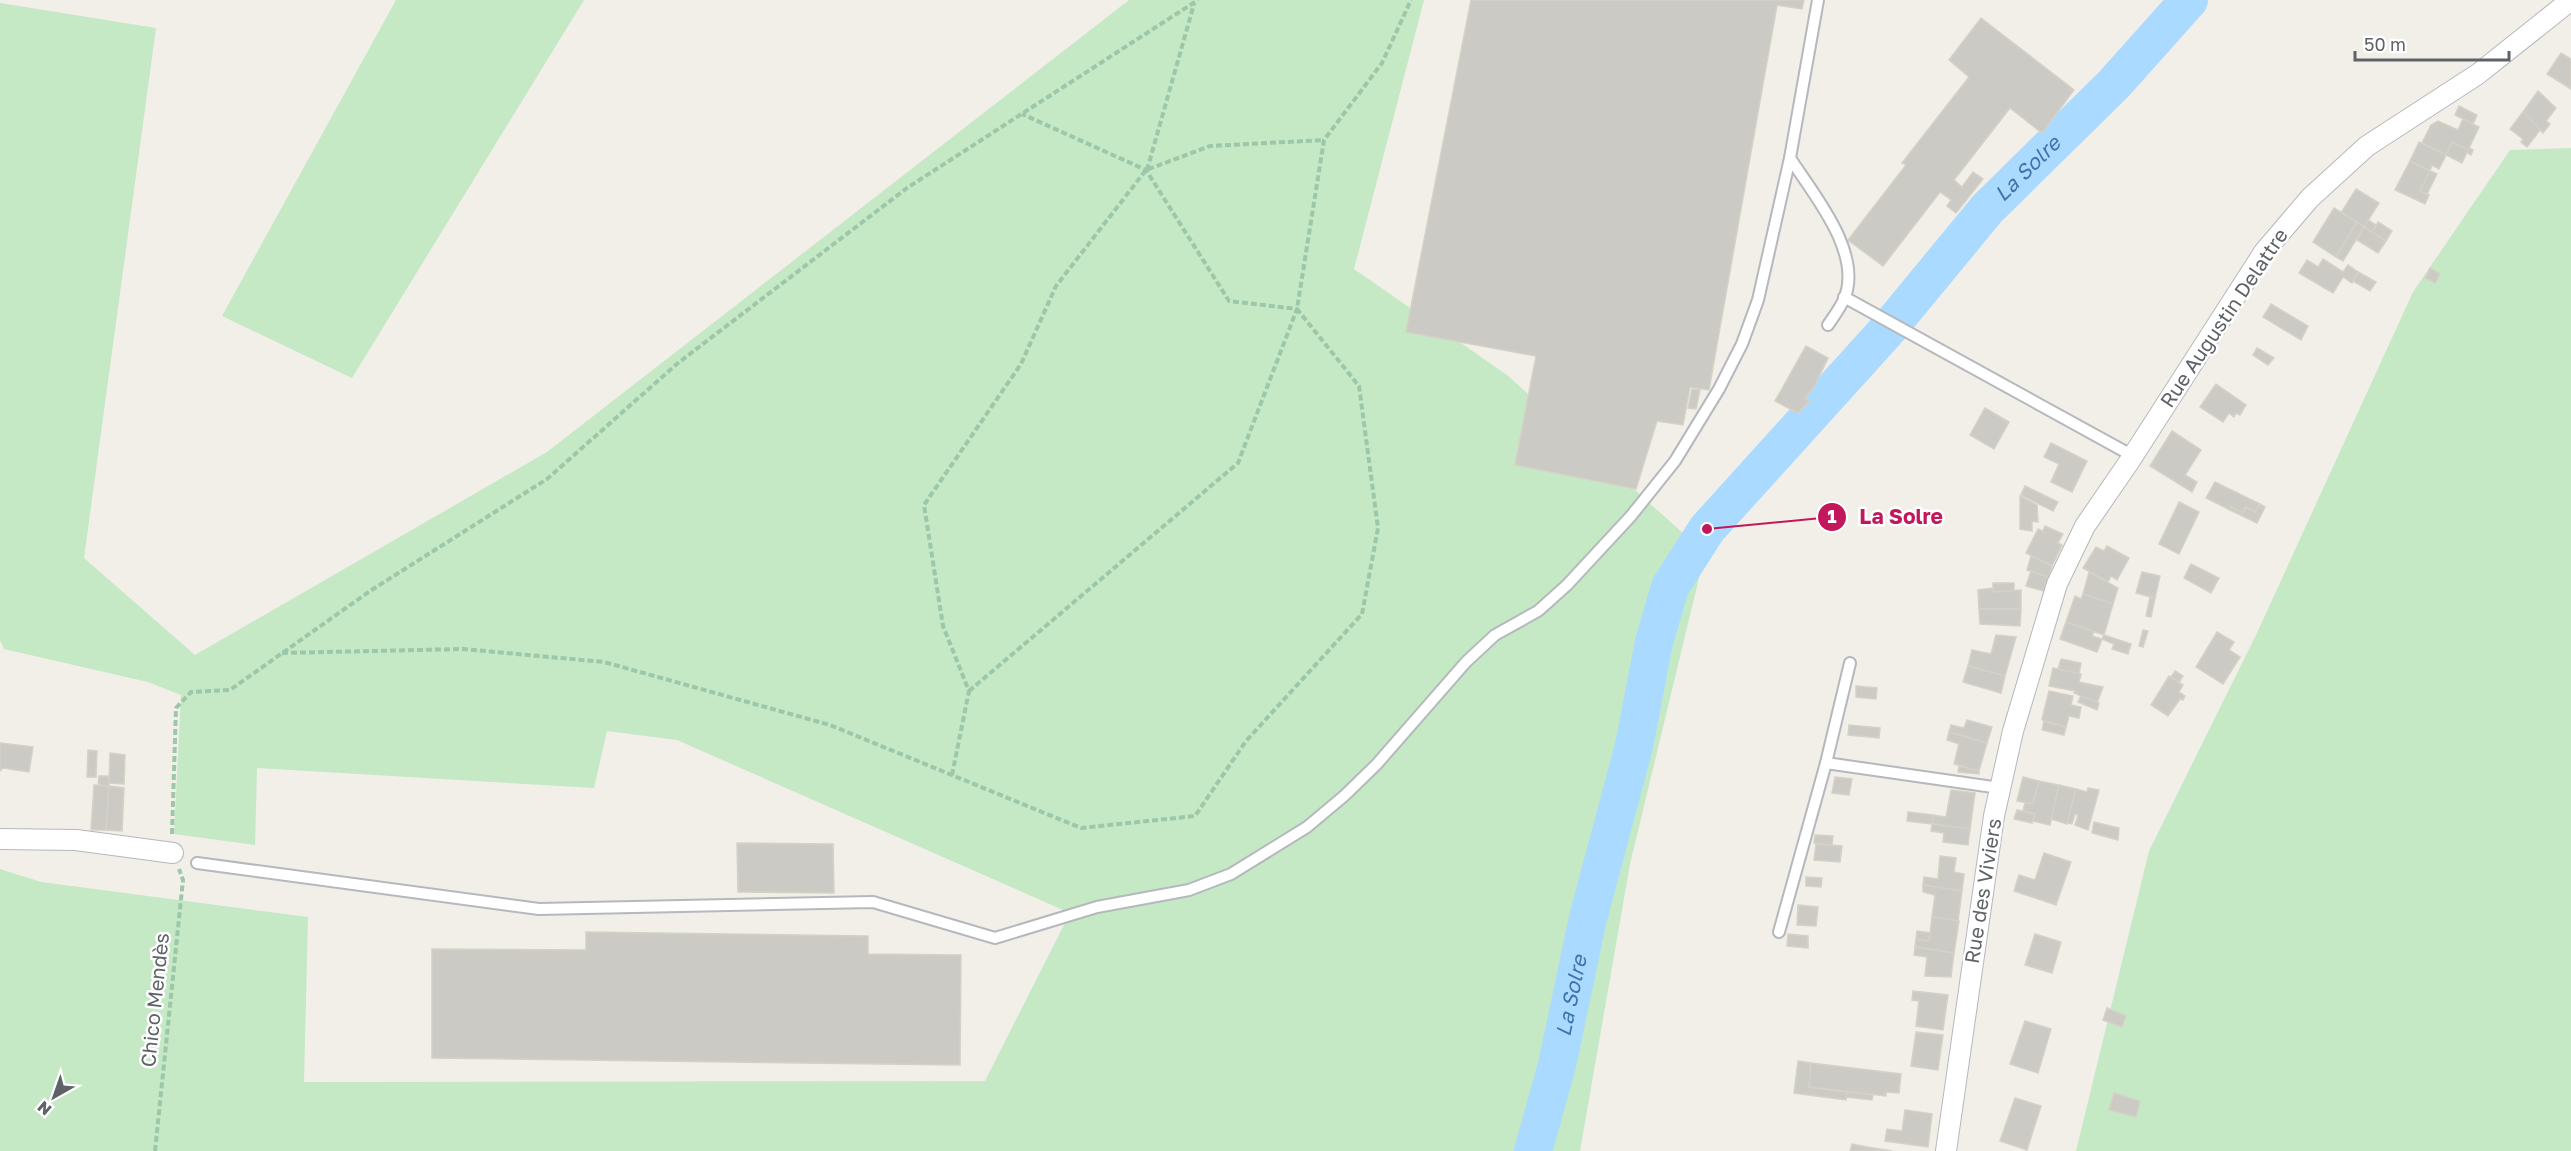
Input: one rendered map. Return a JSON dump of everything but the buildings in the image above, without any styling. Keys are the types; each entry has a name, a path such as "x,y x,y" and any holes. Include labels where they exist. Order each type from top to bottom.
{"street":[{"name":"Rue Augustin Delattre","path":"2042,636 2057,585 2085,526 2133,456 2264,252 2310,198 2367,146 2478,74 2571,0"},
{"name":"Rue des Viviers","path":"1946,1151 1975,938 2000,788 2013,731 2042,636"},
{"path":"0,839 76,840 173,849"}],"lane":[{"path":"197,863 539,909 873,902 994,938 1096,907 1189,890 1231,874 1307,827 1344,796 1376,765 1466,662 1495,635 1538,611 1567,585 1655,487 1699,423 1742,344 1758,300 1790,158 1818,0"},
{"path":"1790,158 1833,224 1848,266 1845,297 1828,325"},
{"path":"1845,297 2133,456"},
{"path":"1779,932 1826,763 1850,663"},
{"path":"1826,763 2000,788"}],"path":[{"path":"969,691 1238,463 1297,309 1324,140 1382,63 1412,0"},
{"path":"173,849 176,708 191,692 230,690 370,591 547,480 678,363 907,188 1196,1"},
{"path":"952,775 969,691 943,626 924,505 1021,364 1056,286 1146,170 1196,1"},
{"path":"282,653 464,649 604,662 830,725 1081,828 1195,816 1246,741 1362,614 1378,528 1359,386 1297,309 1228,301 1146,170 1022,114"},
{"path":"1146,170 1210,146 1324,140"},
{"name":"Chico Mendès","path":"155,1151 183,880 173,849"}],"green space":[{"path":"396,0 584,0 352,378 222,316"},
{"path":"1129,0 1424,0 1354,269 1507,375 1705,553 1630,864 1580,1151 0,1151 0,869 41,882 308,917 304,1082 985,1081 1070,913 677,740 607,731 594,788 257,768 255,845 174,834 181,695 148,682 4,649 0,640 0,3 156,28 84,558 195,655 547,452"},
{"path":"2571,148 2571,1151 2076,1151 2149,851 2257,633 2413,292 2510,150"}],"waterway":[{"name":"La Solre","path":"1533,1151 1557,1065 1588,918 1634,746 1654,642 1670,587 1707,529 1889,328 1987,209 2114,84 2189,0"}],"place":[{"name":"La Solre","path":"1707,529"}]}
